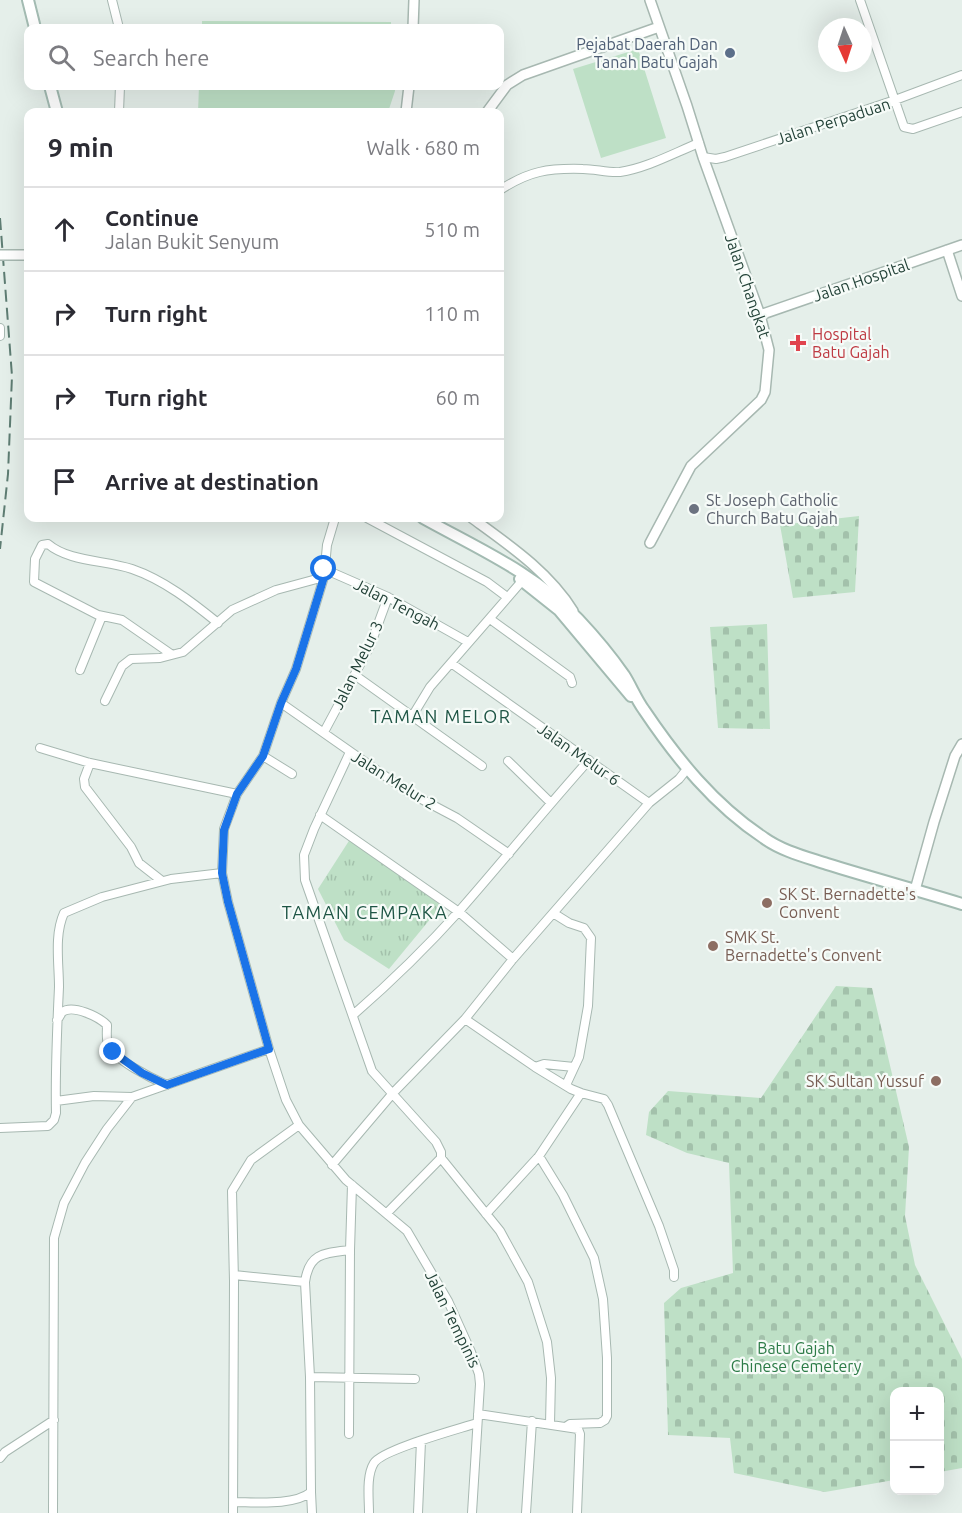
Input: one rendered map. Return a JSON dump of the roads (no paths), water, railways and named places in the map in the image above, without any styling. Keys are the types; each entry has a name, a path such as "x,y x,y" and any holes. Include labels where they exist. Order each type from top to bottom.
{"main road":[{"path":"28,0 34,24"},
{"path":"51,90 56,108"},
{"path":"430,522 516,568 558,604 699,783 766,840 807,857 875,880 962,904"},
{"path":"498,560 522,581 579,619 624,676 643,709"}],"street":[{"path":"112,0 118,24"},
{"path":"413,24 414,0"},
{"name":"Jalan Changkat","path":"650,0 760,315 769,350 765,392 761,400 691,466 650,543"},
{"path":"860,0 904,127 909,129 962,112"},
{"path":"504,88 507,84 524,75 659,27"},
{"name":"Jalan Perpaduan","path":"703,157 716,159 725,157 962,75"},
{"path":"119,108 120,90"},
{"path":"406,108 409,90"},
{"path":"490,108 503,90"},
{"path":"504,187 521,176 544,170 584,168 618,172 633,169 699,143"},
{"name":"Jalan Hospital","path":"760,315 962,245"},
{"path":"947,250 962,296"},
{"path":"0,255 24,255"},
{"path":"0,328 0,336"},
{"name":"Jalan Tempinis","path":"334,522 327,545 324,573 296,669 281,703 263,756 237,794 224,830 222,873 269,1049 286,1100 299,1125 332,1165 352,1185 407,1231 448,1302 479,1374 472,1513"},
{"path":"374,522 487,582 507,597"},
{"path":"477,522 524,557 552,583 579,619"},
{"path":"171,654 122,620 102,616 34,582 35,559 42,545 48,544 56,551 67,555 131,568 196,605 218,623"},
{"path":"105,701 122,666 131,659 160,657 183,652 232,610 276,590 324,573"},
{"name":"Jalan Tengah","path":"324,573 388,597 468,642"},
{"path":"413,716 430,687 522,581"},
{"path":"552,583 558,604"},
{"name":"Jalan Melur 3","path":"324,732 356,676 388,597"},
{"path":"80,670 102,616"},
{"path":"490,620 570,677 572,683"},
{"name":"Jalan Melur 6","path":"451,663 589,760 652,801"},
{"path":"356,676 482,766"},
{"name":"Jalan Melur 2","path":"281,703 408,792 457,818 508,854"},
{"path":"915,890 955,756 962,744"},
{"path":"40,748 90,763 237,794"},
{"path":"350,752 304,855 305,880 372,1071 436,1142 441,1158 504,1238 528,1282 547,1342 551,1378 550,1424"},
{"path":"263,756 292,774"},
{"path":"353,1016 387,986 459,912 589,760"},
{"path":"508,761 550,803"},
{"path":"90,763 84,778 85,788 131,847 139,863 162,881"},
{"path":"332,1165 393,1093 465,1018 513,958 652,801 679,779 687,769"},
{"path":"320,815 459,912 513,958"},
{"path":"0,1128 48,1126 54,1120 60,922 64,913 102,897 162,881 222,873"},
{"path":"553,913 569,923 584,928 591,938 588,1006 579,1057 566,1084"},
{"path":"56,1022 62,1013 69,1010 88,1013 101,1019 106,1025 108,1045 113,1052 152,1079 167,1085"},
{"path":"465,1018 535,1067 581,1092 604,1099 659,1226 674,1270 674,1277"},
{"path":"56,1101 94,1095 132,1097 269,1049"},
{"path":"535,1067 544,1064 574,1067"},
{"path":"152,1079 153,1090"},
{"path":"486,1214 539,1156 581,1092"},
{"path":"53,1513 54,1238 64,1203 85,1163 107,1129 132,1097"},
{"path":"233,1513 232,1191 251,1161 299,1125"},
{"path":"539,1156 594,1258 603,1299 607,1358 607,1416 600,1423 567,1426"},
{"path":"387,1213 441,1158"},
{"path":"349,1434 352,1185"},
{"path":"312,1513 310,1377 305,1282 311,1261 333,1252 350,1250"},
{"path":"234,1275 305,1282"},
{"path":"310,1377 415,1379"},
{"path":"478,1414 576,1428 580,1434 577,1513"},
{"path":"0,1458 4,1452 54,1420"},
{"path":"526,1513 532,1421"},
{"path":"369,1513 370,1481 373,1465 378,1458 477,1423"},
{"path":"418,1513 421,1441"},
{"path":"233,1502 292,1501 304,1498 311,1492"}],"railway":[{"path":"0,218 12,376 8,474 0,549"}],"place":[{"name":"Pejabat Daerah Dan Tanah Batu Gajah","path":"730,53"},
{"name":"Hospital Batu Gajah","path":"798,343"},
{"name":"St Joseph Catholic Church Batu Gajah","path":"694,509"},
{"name":"SK St. Bernadette's Convent","path":"767,903"},
{"name":"SMK St. Bernadette's Convent","path":"713,946"},
{"name":"SK Sultan Yussuf","path":"936,1081"}],"district":[{"name":"TAMAN MELOR","path":"441,716"},
{"name":"TAMAN CEMPAKA","path":"365,912"}],"park label":[{"name":"Batu Gajah Chinese Cemetery","path":"796,1357"}]}
